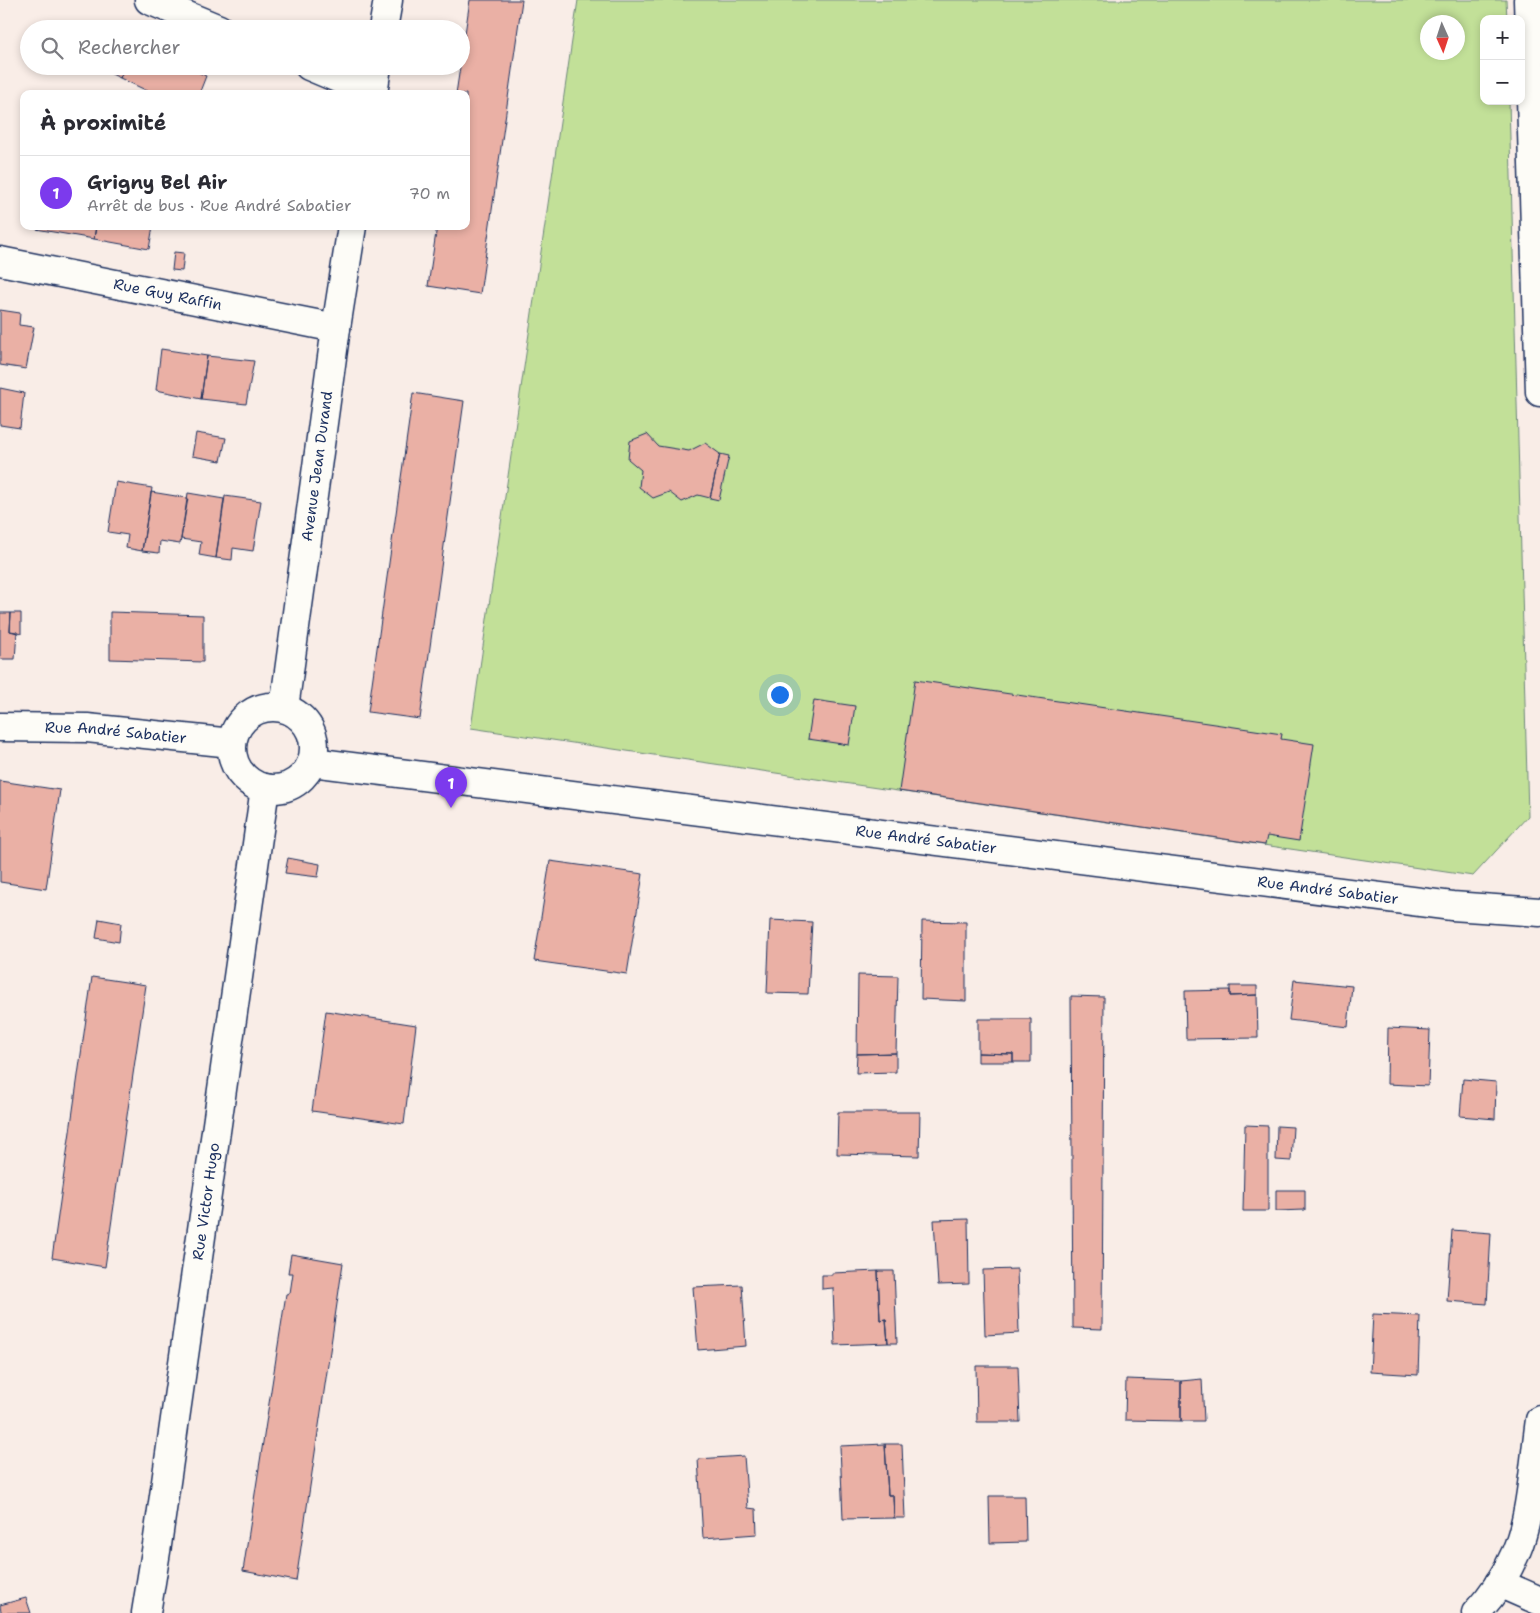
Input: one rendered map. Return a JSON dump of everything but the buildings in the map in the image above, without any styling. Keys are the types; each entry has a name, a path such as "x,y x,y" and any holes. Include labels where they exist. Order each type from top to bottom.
{"street":[{"path":"149,0 197,20"},
{"path":"385,20 388,0"},
{"path":"1528,0 1540,392"},
{"path":"330,75 366,90"},
{"path":"373,90 376,75"},
{"name":"Avenue Jean Durand","path":"284,708 336,328 351,230"},
{"name":"Rue Guy Raffin","path":"0,261 336,328"},
{"path":"270,706 284,708 299,716 310,729 314,745 312,762 305,774 294,784 280,789 265,788 251,783 240,772 233,758 232,743 236,729 244,718 256,710 270,706"},
{"name":"Rue André Sabatier","path":"0,727 87,728 232,743"},
{"name":"Rue André Sabatier","path":"312,762 1452,906 1540,912"},
{"name":"Rue Victor Hugo","path":"146,1613 265,788"},
{"path":"1476,1613 1499,1583 1516,1551 1526,1517 1540,1420"},
{"path":"1499,1583 1540,1601"}],"green space":[{"path":"578,0 1506,0 1507,15 1480,15 1480,105 1509,105 1528,816 1473,876 471,728"}],"place":[{"name":"Grigny Bel Air","path":"451,808"}]}
